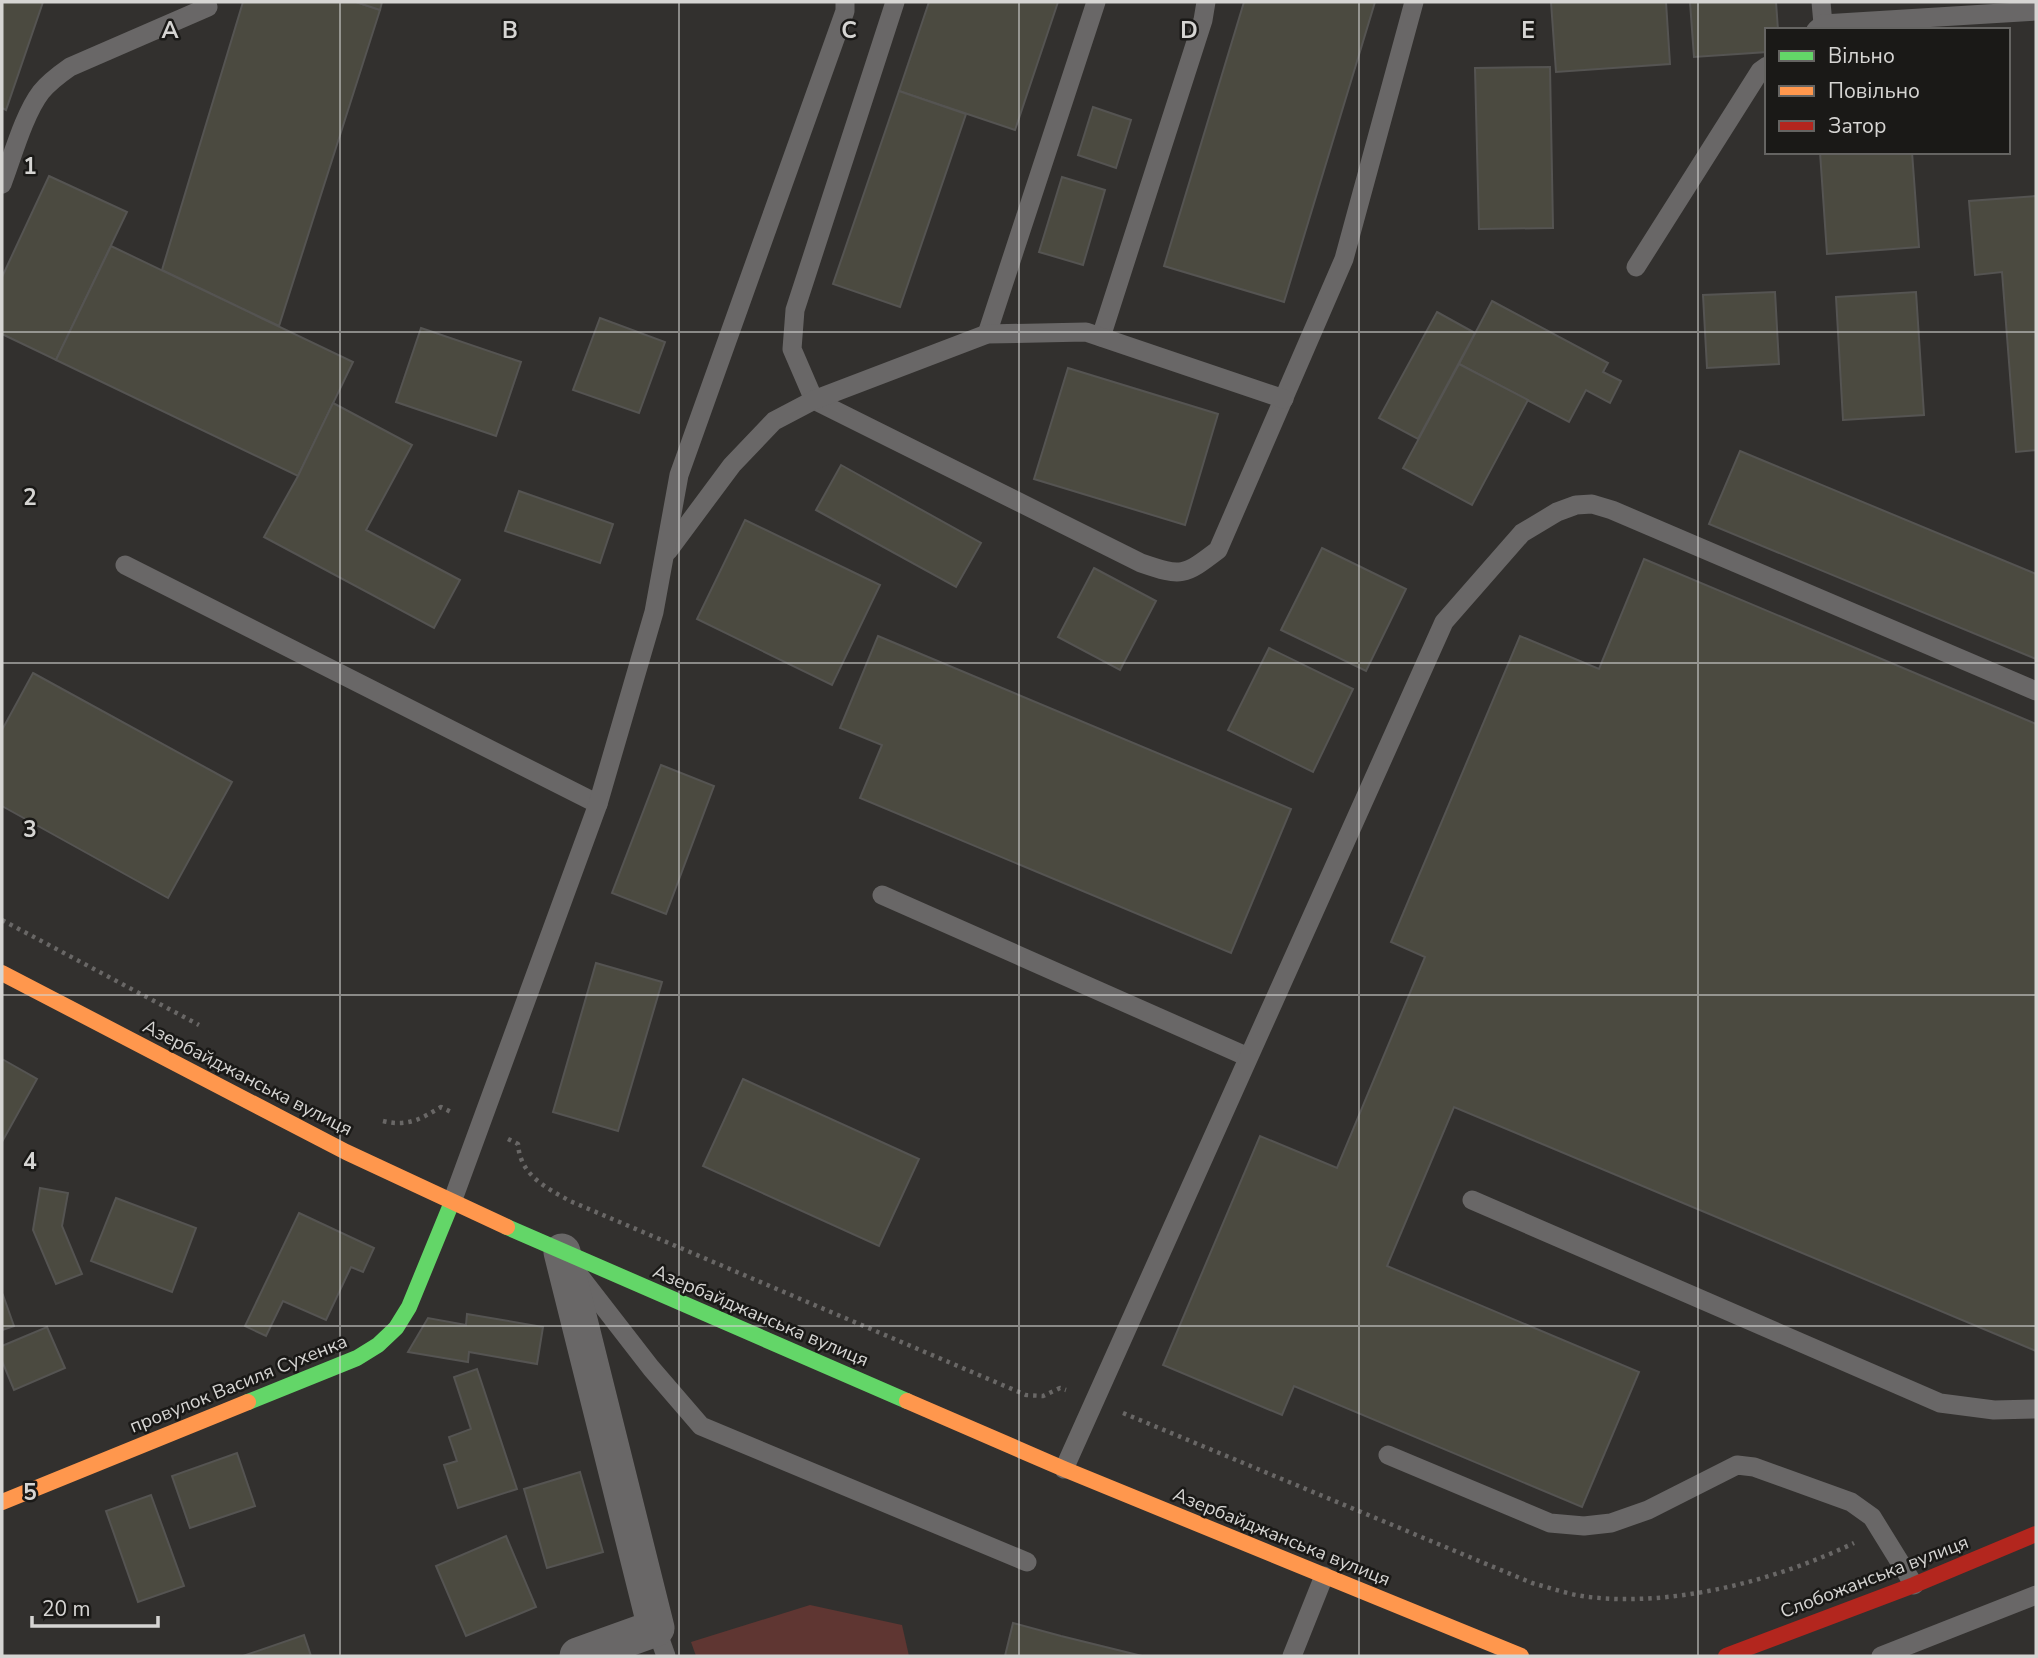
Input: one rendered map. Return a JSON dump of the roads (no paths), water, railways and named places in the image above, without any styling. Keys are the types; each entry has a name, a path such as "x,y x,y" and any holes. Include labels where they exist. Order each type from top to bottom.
{"street":[{"name":"Азербайджанська вулиця","path":"2,973 346,1152 562,1252 1064,1469 1521,1656"},
{"name":"провулок Василя Сухенка","path":"2,1502 357,1358 378,1345 396,1328 409,1307 452,1202"},
{"path":"562,1252 661,1642 578,1656"},
{"name":"Слобожанська вулиця","path":"1726,1656 1914,1585 2036,1534"}],"lane":[{"path":"452,1202 598,804 654,612 679,475 845,11 845,2"},
{"path":"895,2 795,310 792,349 814,400 1141,563 1172,573 1192,570 1218,550 1345,259 1414,2"},
{"path":"986,334 1096,2"},
{"path":"1101,337 1203,20 1206,2"},
{"path":"1821,2 1819,27 2036,10"},
{"path":"2,184 40,93 57,76 70,67 208,8"},
{"path":"1636,267 1760,71 1765,67"},
{"path":"665,554 732,465 774,421 814,400 986,334 1086,332 1284,399"},
{"path":"1064,1469 1444,622 1522,533 1557,512 1576,505 1592,504 1612,510 2036,691"},
{"path":"125,565 598,804"},
{"path":"882,895 1248,1057"},
{"path":"1472,1200 1940,1403 1994,1410 2036,1409"},
{"path":"562,1252 651,1368 701,1426 1027,1562"},
{"path":"1388,1455 1550,1523 1584,1526 1611,1523 1648,1510 1737,1465 1754,1467 1851,1502 1872,1517 1914,1585"},
{"path":"1292,1656 1324,1576"},
{"path":"1881,1656 2036,1595"}]}
